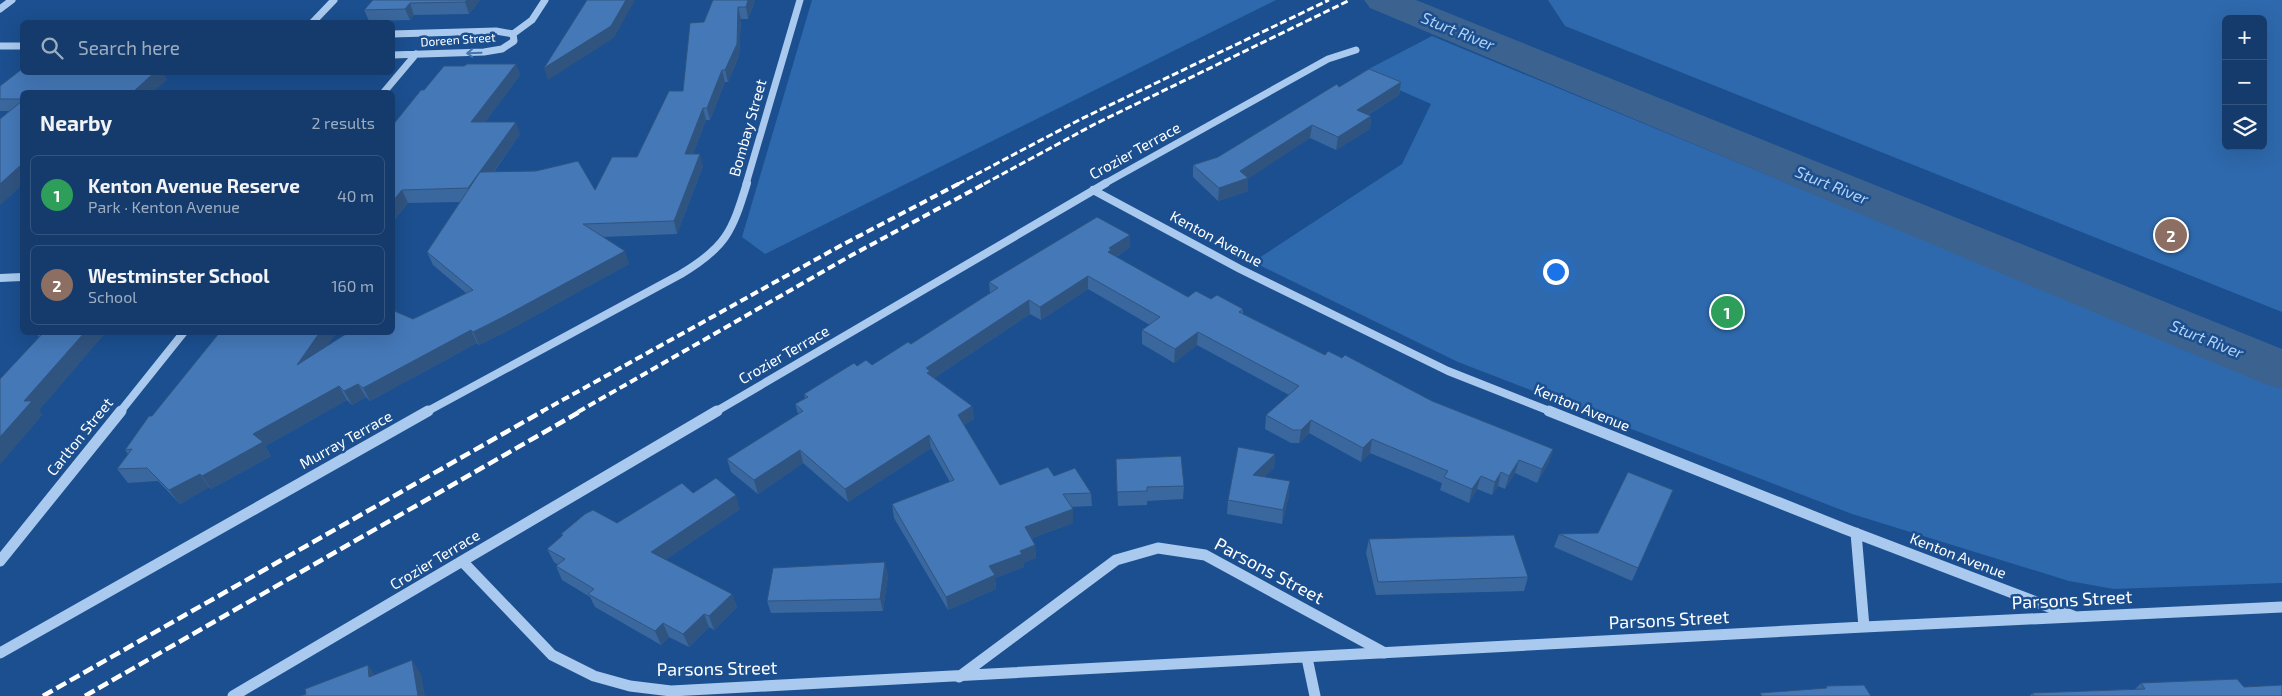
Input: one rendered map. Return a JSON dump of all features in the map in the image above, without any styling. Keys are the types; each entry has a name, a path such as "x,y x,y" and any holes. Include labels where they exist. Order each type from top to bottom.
{"street":[{"path":"0,9 12,0"},
{"path":"315,20 334,0"},
{"path":"514,34 531,21 544,0"},
{"name":"Bombay Street","path":"710,257 727,238 738,213 800,0"},
{"name":"Doreen Street","path":"395,34 496,31 514,34 514,41 502,49 484,52 395,55"},
{"path":"0,46 20,46"},
{"name":"Crozier Terrace","path":"233,696 1093,190 1328,59 1356,50"},
{"path":"386,90 416,54"},
{"name":"Kenton Avenue","path":"1093,190 1240,269 1448,371 2076,618"},
{"name":"Murray Terrace","path":"0,653 391,431 710,257"},
{"path":"0,278 20,277"},
{"name":"Carlton Street","path":"0,561 182,335"},
{"path":"1856,533 1864,627"},
{"name":"Parsons Street","path":"959,677 1116,560 1158,548 1205,555 1386,653"},
{"name":"Parsons Street","path":"462,561 552,655 594,676 630,686 671,691 1864,627 2282,607"},
{"path":"1307,658 1315,696"}],"shaded area":[{"path":"812,0 1276,0 765,254 742,237"},
{"path":"1548,0 2282,0 2282,312 1565,26"},
{"path":"1432,36 2282,388 2282,583 2114,589 2069,581 1852,514 1458,362 1253,262 1402,164 1431,104 1361,73"}],"building":[{"path":"373,0 467,0 465,2 410,3 405,9 364,10"},
{"path":"587,0 626,0 611,26 544,68"},
{"path":"713,0 748,0 746,7 738,7 737,44 725,70 722,70 707,108 703,108 685,154 700,154 674,221 583,224 625,251 501,318 473,332 471,330 363,388 358,384 344,391 339,386 253,434 263,442 202,476 200,474 169,490 147,468 117,469 132,449 125,450 149,416 152,416 218,335 318,335 297,365 344,335 395,335 395,311 413,319 473,290 427,252 480,172 536,171 578,161 595,190 612,157 637,157 669,91 683,91 690,23 704,22"},
{"path":"467,64 516,64 471,122 516,122 468,188 402,190 395,198 395,122 421,90 424,90 444,66 464,66"},
{"path":"1369,69 1401,82 1357,110 1371,116 1338,137 1312,125 1240,171 1248,178 1219,188 1193,165 1218,157 1337,84 1339,87"},
{"path":"20,71 20,75 152,75 135,90 20,90 20,99 0,99 0,86"},
{"path":"20,103 20,166 0,184 0,119"},
{"path":"1097,217 1130,235 1109,248 1111,250 1108,252 1188,297 1196,291 1211,299 1217,295 1243,309 1239,312 1325,355 1328,351 1342,358 1345,355 1432,401 1553,449 1542,469 1519,460 1509,476 1501,472 1495,482 1481,476 1472,489 1444,477 1448,471 1372,439 1363,448 1311,420 1301,430 1293,430 1266,415 1299,386 1198,332 1175,349 1142,330 1160,317 1088,276 1040,307 1029,300 926,368 930,371 927,373 972,406 958,415 1000,485 1048,467 1054,476 1075,468 1091,493 1063,494 1073,509 1025,527 1035,545 1020,551 1022,554 989,566 995,575 946,597 892,504 954,480 929,435 845,489 800,450 754,480 727,459 803,411 795,404 808,397 804,394 854,363 857,366 866,360 872,365 908,342 911,344 998,288 989,282"},
{"path":"41,335 82,335 24,401 32,401 0,437 0,379"},
{"path":"1238,447 1275,454 1253,475 1290,481 1283,510 1228,500"},
{"path":"1181,456 1184,486 1147,487 1147,491 1117,492 1116,459"},
{"path":"1628,472 1673,490 1638,568 1559,534 1598,533"},
{"path":"716,478 736,495 651,552 732,594 709,616 704,614 683,634 663,623 655,631 588,594 594,589 556,566 565,559 547,549 563,535 561,534 585,514 593,510 617,523 682,483 693,493"},
{"path":"1514,535 1528,577 1378,582 1369,539"},
{"path":"885,562 880,599 767,601 773,568"},
{"path":"412,660 418,696 300,696 306,694 305,689 368,665 369,677"},
{"path":"2237,679 2244,687 2282,685 2282,696 2034,696 2032,693 2145,689 2141,683"},
{"path":"1864,685 1871,696 1762,696 1760,693 1827,688 1826,686"}],"waterway":[{"name":"Sturt River","path":"1383,0 2282,370"}],"railway":[{"path":"958,184 1081,119 1329,0"},
{"path":"984,184 1095,124 1350,0"},
{"path":"541,412 840,246 960,183"},
{"path":"578,412 852,255 986,183"},
{"path":"43,696 543,411"},
{"path":"85,696 581,411"}],"place":[{"name":"Westminster School","path":"2171,235"},
{"name":"Kenton Avenue Reserve","path":"1727,312"}]}
